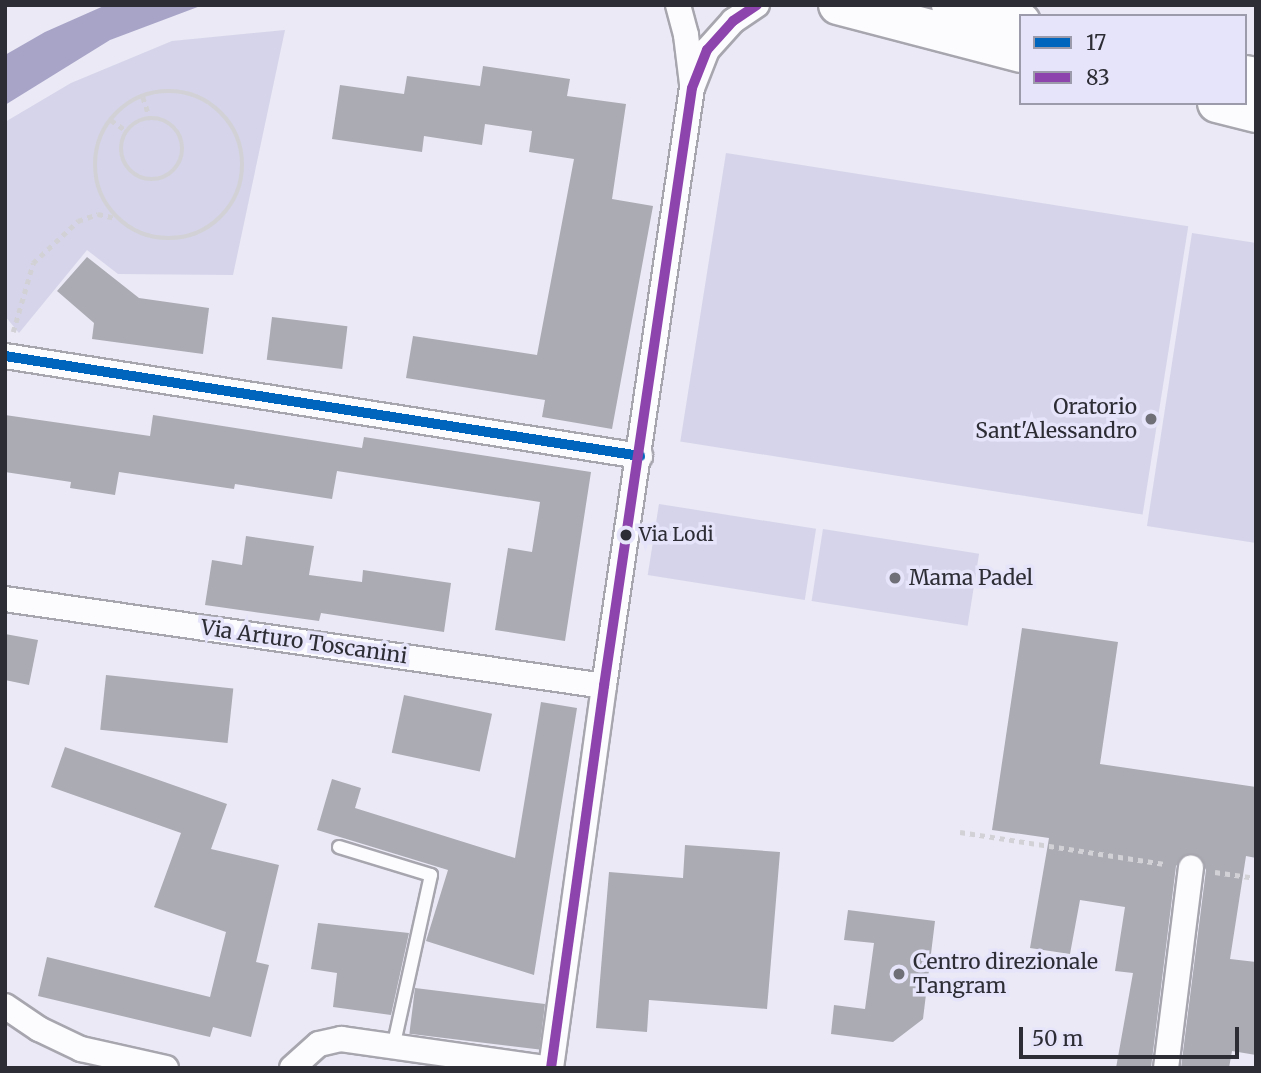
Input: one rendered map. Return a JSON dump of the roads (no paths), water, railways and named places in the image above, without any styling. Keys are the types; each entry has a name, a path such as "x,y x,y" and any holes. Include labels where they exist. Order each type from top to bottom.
{"main road":[{"path":"838,5 1020,53"},
{"path":"951,5 1020,22"},
{"path":"1225,105 1256,113"}],"street":[{"path":"678,5 686,35 692,88"},
{"path":"551,1068 692,88 707,50 733,21 757,5"},
{"path":"6,355 640,456"},
{"name":"Via Arturo Toscanini","path":"5,599 604,686"},
{"path":"1166,1068 1191,868"},
{"path":"10,1018 91,1052 166,1068"},
{"path":"292,1068 327,1041 349,1040 546,1068"},
{"path":"91,1052 111,1068"}],"lane":[{"path":"339,847 431,875 393,1048"}],"place":[{"name":"Oratorio Sant'Alessandro","path":"1151,419"},
{"name":"Via Lodi","path":"626,535"},
{"name":"Mama Padel","path":"895,578"},
{"name":"Centro direzionale Tangram","path":"899,974"}]}
